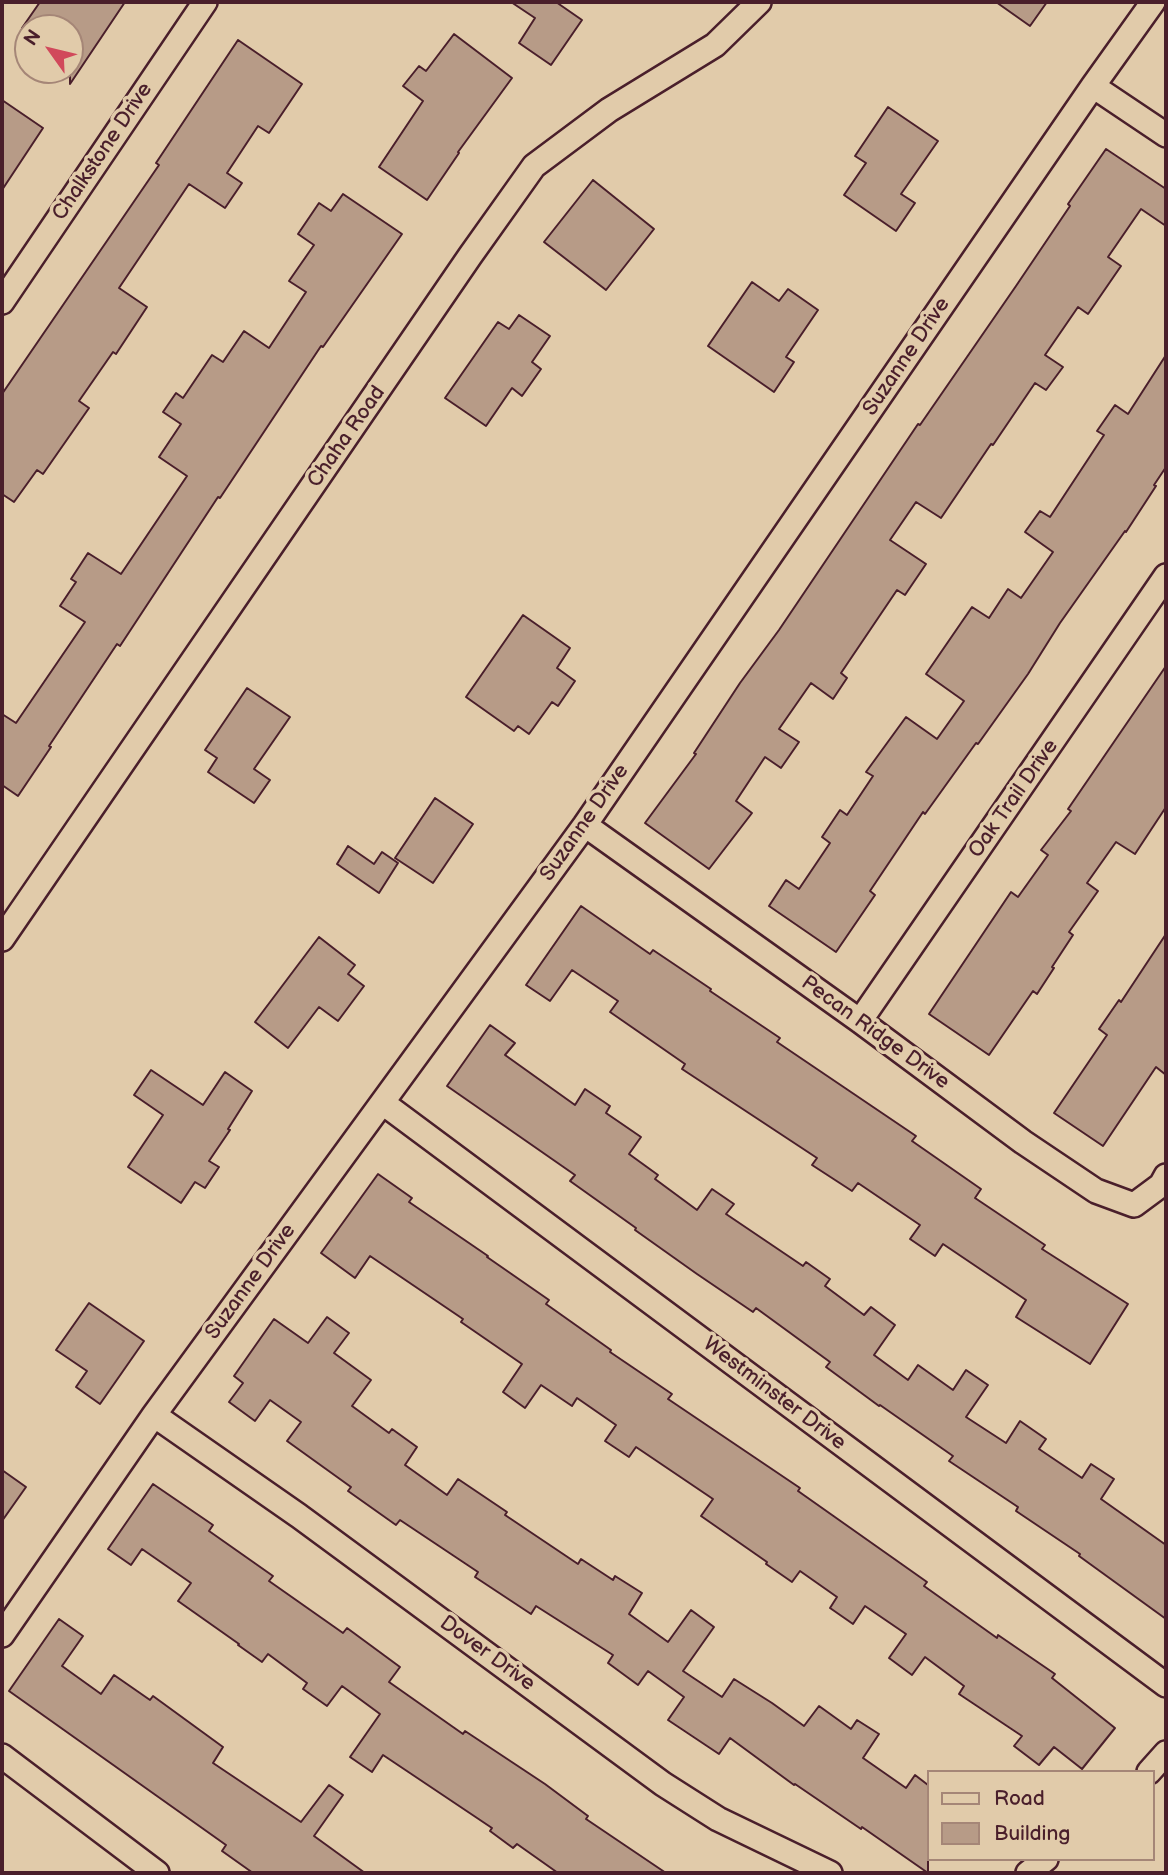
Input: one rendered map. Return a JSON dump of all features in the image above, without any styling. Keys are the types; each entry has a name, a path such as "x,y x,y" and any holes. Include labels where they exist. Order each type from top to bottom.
{"street":[{"name":"Chalkstone Drive","path":"2,302 205,2"},
{"name":"Chaha Road","path":"2,939 534,166 609,110 715,45 759,2"},
{"name":"Suzanne Drive","path":"2,1635 154,1415 585,825 1153,2"},
{"path":"1093,86 1166,135"},
{"name":"Oak Trail Drive","path":"860,1021 1166,576"},
{"name":"Pecan Ridge Drive","path":"585,825 860,1021 1023,1142 1096,1191 1134,1205 1161,1185 1166,1176"},
{"name":"Westminster Drive","path":"383,1102 1166,1685"},
{"name":"Dover Drive","path":"154,1415 299,1516 663,1784 718,1819 830,1873"},
{"path":"1151,1770 1166,1753"},
{"path":"2,1756 157,1873"},
{"path":"1028,1873 1043,1861"}],"building":[{"path":"40,2 125,2 84,63 84,14 32,14"},
{"path":"511,2 556,2 582,20 551,65 519,43 535,18"},
{"path":"996,2 1047,2 1030,26"},
{"path":"454,34 512,78 427,200 379,167 423,101 403,86 419,66 426,71"},
{"path":"238,40 302,84 269,133 258,126 227,173 242,183 225,208 189,184 119,288 147,307 116,354 113,352 79,401 89,408 43,474 37,470 14,502 2,494 2,394 159,165 156,163"},
{"path":"2,100 43,128 2,190"},
{"path":"888,107 938,141 901,194 915,203 896,231 844,195 866,163 855,156"},
{"path":"1106,149 1166,189 1166,226 1141,209 1108,257 1121,266 1088,314 1078,307 1045,355 1063,367 1046,390 1035,383 941,518 916,502 890,540 926,564 905,595 897,590 841,673 847,678 833,699 811,683 779,729 799,742 781,768 765,757 736,801 752,813 709,869 645,823 696,754 694,753 740,683 1016,286"},
{"path":"593,180 654,229 606,290 544,242"},
{"path":"343,194 402,234 323,347 321,346 120,646 117,644 18,796 2,785 2,714 16,723 85,622 60,606 76,582 71,579 88,553 121,574 187,476 159,457 181,424 163,412 176,393 183,398 212,355 223,362 244,331 269,348 306,292 289,281 314,245 298,234 319,203 331,211"},
{"path":"752,282 779,301 788,289 818,310 786,357 794,362 774,392 708,346"},
{"path":"519,315 550,336 532,362 541,369 522,396 512,388 486,426 445,398 498,322 509,329"},
{"path":"1166,355 1166,467 1154,485 1156,486 978,744 976,743 925,814 923,812 870,891 875,895 836,952 769,906 786,880 799,889 830,843 822,837 840,810 847,815 873,776 866,772 906,717 937,739 964,701 926,674 972,607 989,618 1008,589 1021,598 1053,552 1025,532 1040,511 1050,517 1104,435 1097,431 1115,405 1128,414"},
{"path":"523,615 570,648 557,668 575,681 558,706 552,702 529,734 518,726 514,731 466,697"},
{"path":"1166,666 1166,807 1135,854 1116,842 1087,883 1098,891 1069,932 1073,935 1052,967 1054,968 1037,994 1033,991 989,1055 929,1014 1011,892 1018,897 1048,855 1041,850 1071,811 1068,809"},
{"path":"247,688 290,717 254,769 270,780 254,803 208,772 217,758 205,750"},
{"path":"435,798 473,824 433,883 395,858"},
{"path":"348,846 374,864 382,852 398,863 379,893 337,864"},
{"path":"581,906 650,954 653,950 711,989 710,991 780,1038 777,1042 916,1136 912,1141 981,1189 975,1198 1045,1245 1042,1249 1128,1304 1090,1364 1016,1317 1026,1300 943,1244 935,1256 910,1239 920,1225 858,1183 852,1191 812,1165 817,1158 682,1069 685,1064 610,1012 618,1001 572,970 550,1001 526,985"},
{"path":"1166,934 1166,1075 1156,1067 1103,1146 1054,1113 1107,1035 1099,1029 1119,1000 1121,1002"},
{"path":"319,937 355,965 348,974 364,986 338,1021 319,1007 288,1048 255,1022"},
{"path":"490,1025 515,1043 505,1055 575,1105 585,1089 610,1106 606,1113 641,1137 629,1154 658,1175 655,1179 697,1210 712,1189 734,1204 726,1214 803,1266 806,1262 830,1279 825,1286 864,1315 871,1307 895,1325 874,1355 908,1380 918,1365 953,1390 966,1370 988,1385 966,1417 1006,1443 1020,1421 1046,1439 1039,1449 1082,1478 1091,1464 1114,1479 1101,1499 1166,1545 1166,1619 1079,1556 1080,1554 1016,1511 1018,1507 949,1461 953,1456 826,1367 830,1362 756,1308 753,1312 635,1230 636,1228 570,1181 575,1175 447,1086"},
{"path":"151,1070 203,1105 225,1072 252,1091 209,1161 219,1167 205,1188 195,1182 181,1203 128,1167 163,1115 134,1095"},
{"path":"378,1174 412,1198 409,1202 549,1300 546,1304 672,1394 668,1399 800,1488 798,1491 927,1582 924,1586 997,1638 998,1635 1055,1674 1052,1678 1115,1728 1082,1769 1054,1747 1039,1765 1014,1746 1022,1736 959,1694 964,1686 925,1657 912,1675 889,1658 906,1634 865,1606 853,1624 830,1608 837,1597 800,1571 792,1582 701,1516 713,1499 636,1447 629,1457 605,1441 616,1425 577,1398 572,1406 541,1385 525,1408 503,1392 522,1364 461,1322 463,1319 370,1256 355,1278 321,1253"},
{"path":"89,1303 144,1341 100,1404 76,1387 87,1371 56,1350"},
{"path":"327,1317 349,1333 334,1353 371,1380 352,1406 389,1433 392,1429 417,1447 405,1465 447,1495 458,1479 507,1512 505,1515 578,1564 581,1559 613,1580 615,1576 642,1593 629,1614 668,1642 691,1610 714,1627 683,1671 722,1697 734,1679 804,1726 819,1706 851,1729 857,1720 879,1734 863,1758 906,1788 915,1775 926,1783 928,1873 862,1827 861,1829 794,1785 730,1738 719,1754 668,1720 684,1697 648,1671 638,1685 608,1663 613,1655 536,1606 531,1614 475,1577 478,1572 400,1520 396,1525 348,1491 351,1487 287,1441 301,1422 270,1400 255,1421 229,1402 243,1383 234,1376 274,1319 308,1343"},
{"path":"2,1470 26,1487 2,1521"},
{"path":"153,1484 213,1525 209,1531 273,1576 269,1581 343,1633 347,1628 400,1667 389,1682 463,1734 465,1731 545,1784 588,1816 586,1819 666,1873 558,1873 517,1844 513,1848 490,1831 492,1828 383,1755 372,1772 350,1757 380,1714 342,1686 327,1706 303,1689 307,1683 268,1654 262,1662 178,1601 191,1583 142,1549 131,1565 108,1549"},
{"path":"59,1619 83,1636 62,1666 101,1694 114,1675 150,1700 153,1696 223,1747 213,1763 301,1822 329,1785 343,1795 314,1836 365,1873 253,1873 222,1851 226,1845 9,1691"}]}
